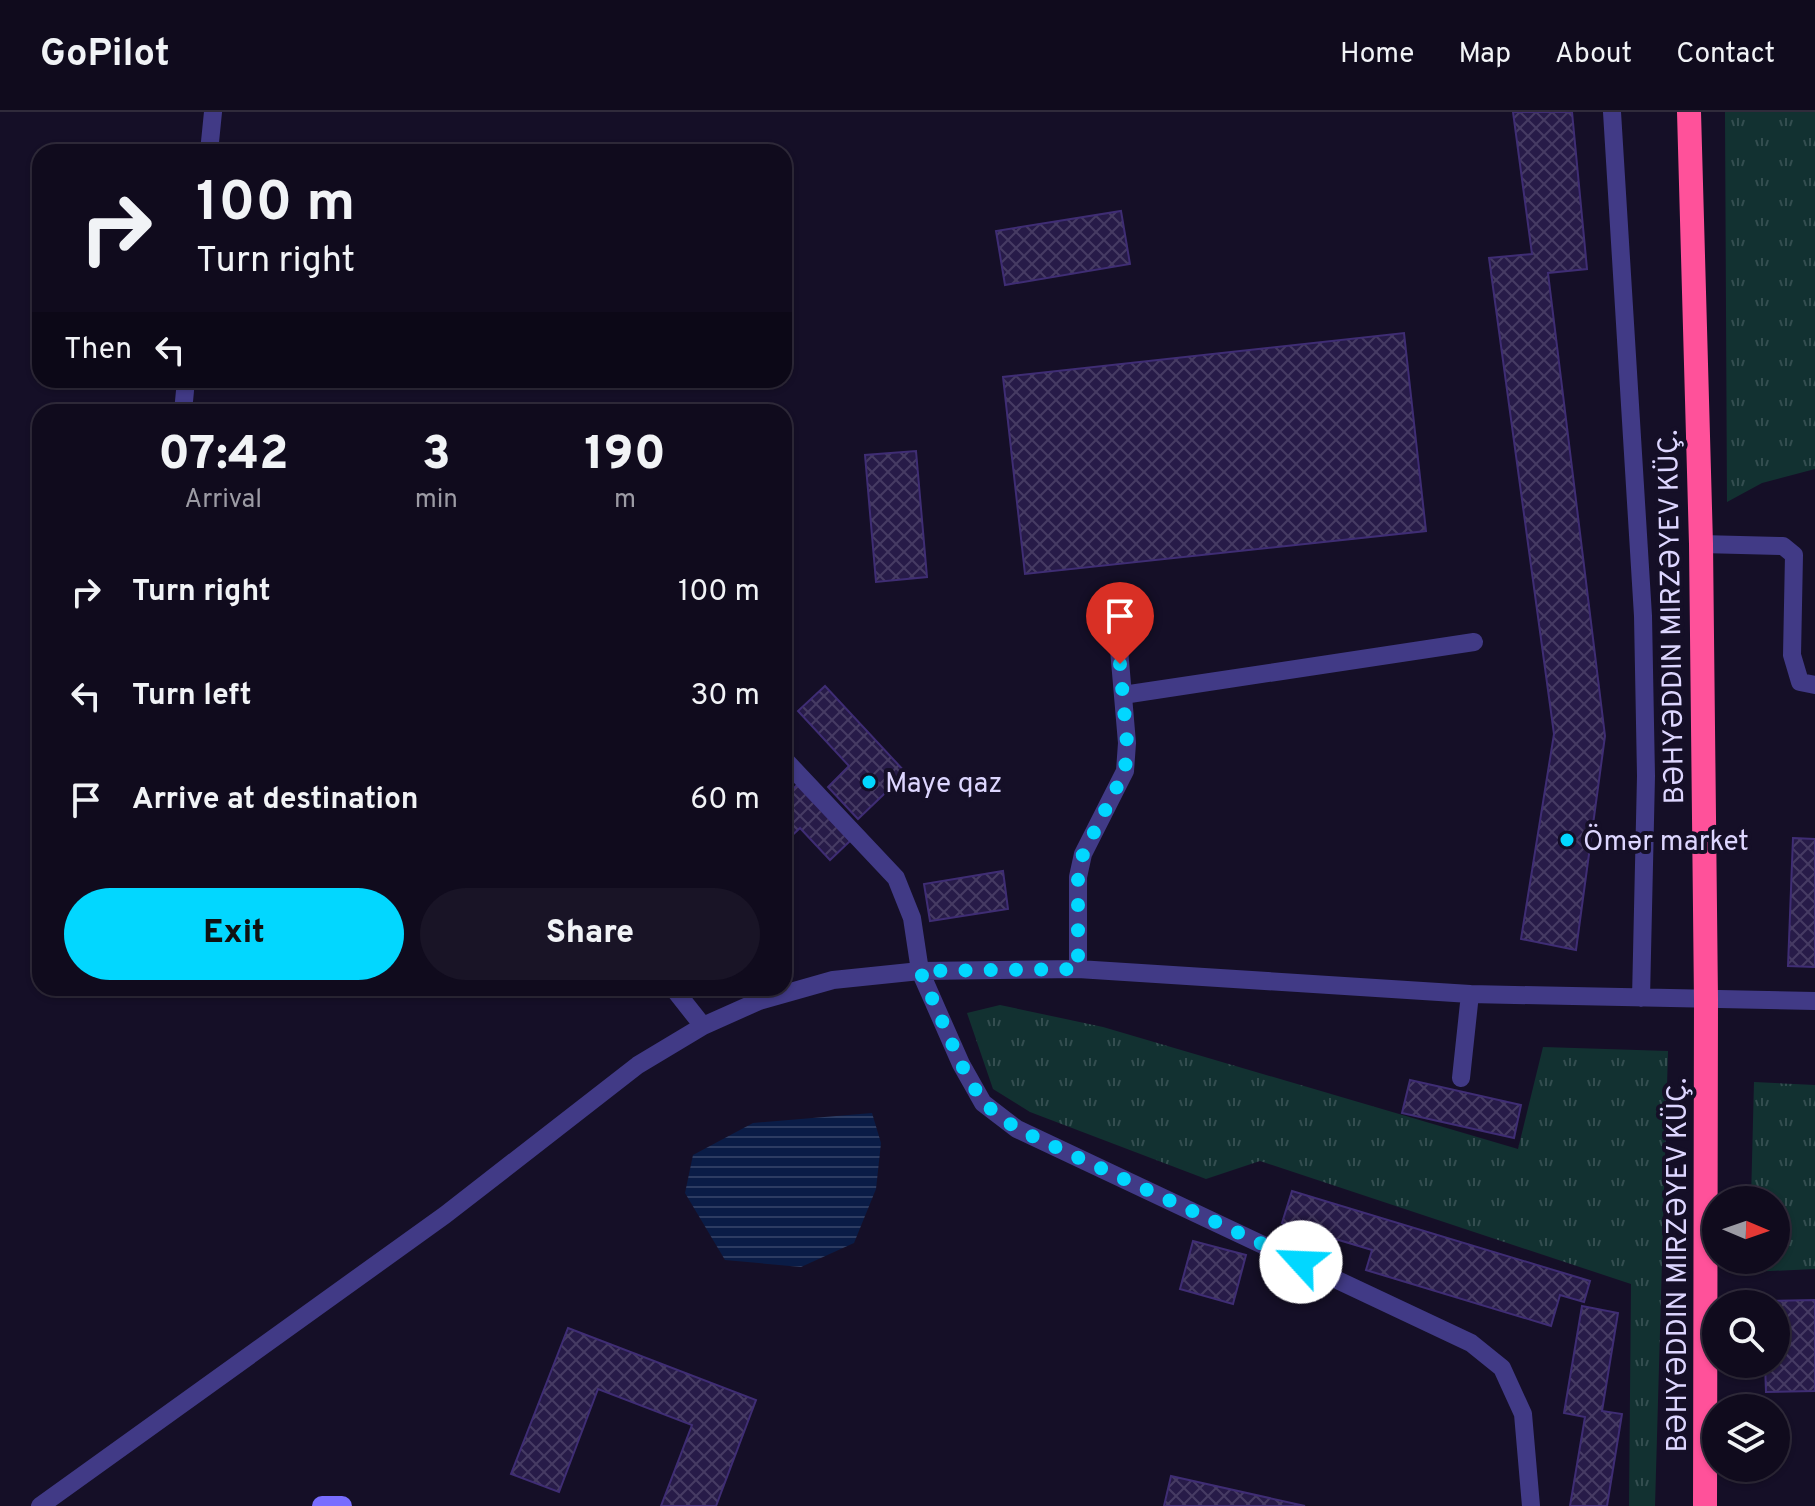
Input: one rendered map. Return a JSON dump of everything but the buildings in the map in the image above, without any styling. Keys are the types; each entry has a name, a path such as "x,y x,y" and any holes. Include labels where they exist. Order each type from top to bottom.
{"highway":[{"name":"BƏHYƏDDIN MIRZƏYEV KÜÇ.","path":"1689,112 1701,544 1706,1000 1705,1506"}],"main road":[{"path":"322,1506 342,1506"}],"lane":[{"path":"210,144 213,112"},
{"path":"1612,112 1643,616 1646,776 1641,998"},
{"path":"1701,544 1783,546 1794,555 1792,655 1800,682 1815,685"},
{"path":"1078,969 1078,877 1083,854 1125,771 1127,743 1115,602"},
{"path":"1123,695 1474,642"},
{"path":"792,768 896,878 912,918 920,971 961,1064 983,1103 1017,1129 1471,1343 1502,1368 1523,1414 1531,1506"},
{"path":"792,992 833,980 920,971 1078,969 1470,994 1815,1001"},
{"path":"1461,1078 1470,994"},
{"path":"679,996 703,1026"},
{"path":"40,1506 445,1215 638,1065 703,1026 777,996"}],"green space":[{"path":"1725,112 1815,112 1815,469 1762,483 1727,502"},
{"path":"1000,1005 1103,1027 1518,1149 1543,1047 1668,1051 1655,1506 1629,1506 1631,1284 1260,1161 1206,1179 1030,1112 993,1089 967,1013"},
{"path":"1754,1082 1815,1085 1815,1269 1790,1270 1790,1186 1751,1186"}],"water":[{"path":"872,1113 881,1143 876,1189 854,1243 801,1267 725,1260 685,1193 693,1155 753,1123"}],"place":[{"name":"Maye qaz","path":"869,782"},
{"name":"Ömər market","path":"1567,840"}],"route":[{"path":"1120,664 1127,743 1125,771 1083,854 1078,877 1078,969 920,971 961,1064 983,1103 1017,1129 1301,1262"}]}
